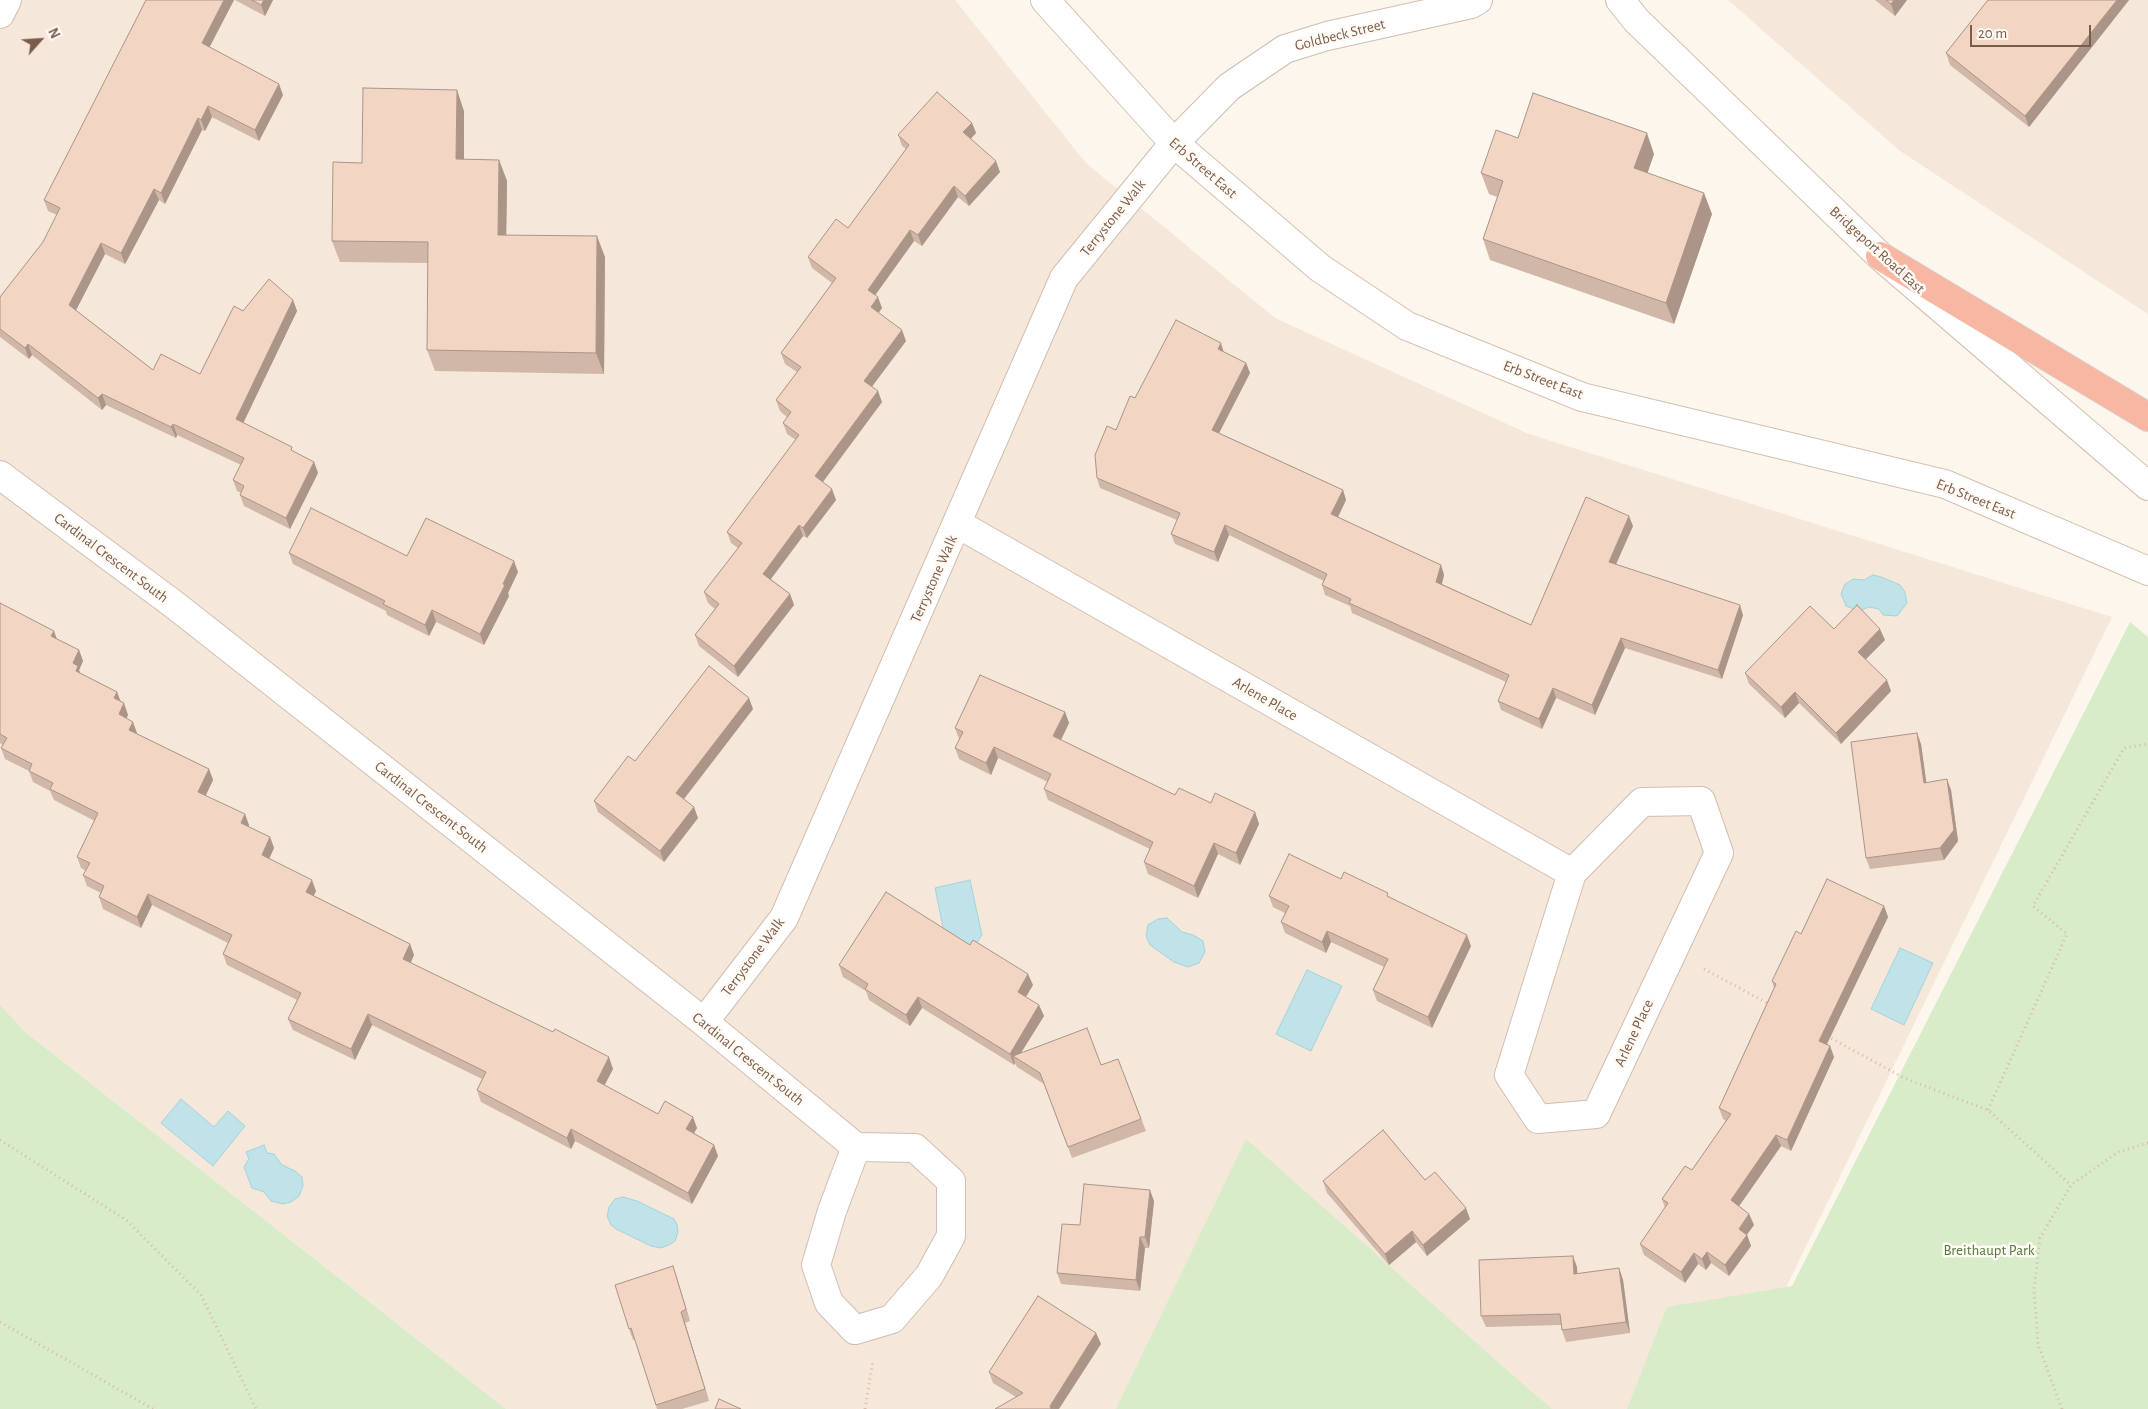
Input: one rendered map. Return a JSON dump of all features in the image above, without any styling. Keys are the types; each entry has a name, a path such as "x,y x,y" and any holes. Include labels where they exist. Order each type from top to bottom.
{"highway":[{"path":"1880,256 2148,417"}],"street":[{"path":"0,14 7,0"},
{"name":"Erb Street East","path":"1045,0 1174,143 1320,268 1407,326 1582,397 1945,484 2148,571"},
{"name":"Goldbeck Street","path":"1174,143 1229,87 1285,49 1327,36 1471,4 1478,0"},
{"name":"Bridgeport Road East","path":"1620,0 1636,20 1880,256 2148,486"},
{"name":"Terrystone Walk","path":"704,1022 784,918 1064,278 1174,143"},
{"name":"Cardinal Crescent South","path":"0,475 176,606 704,1022 856,1146"},
{"name":"Arlene Place","path":"958,524 1572,873"},
{"name":"Arlene Place","path":"1701,801 1719,853 1596,1114 1538,1119 1509,1075 1572,873 1642,802 1701,801"},
{"path":"856,1146 915,1148 951,1181 951,1236 929,1276 892,1320 855,1330 829,1303 816,1265 832,1211 856,1146"}],"path":[{"path":"1988,1110 2068,934 2033,906 2124,748 2148,744"},
{"path":"1672,953 1776,1008"},
{"path":"1819,1031 1906,1079 1988,1110 2071,1185"},
{"path":"0,1140 126,1220 201,1295 256,1409"},
{"path":"2062,1409 2038,1344 2034,1290 2040,1238 2071,1185 2118,1152 2148,1143"},
{"path":"0,1322 154,1409"},
{"path":"865,1409 873,1365 873,1325"}],"shaded area":[{"path":"0,0 955,0 1086,163 1275,318 1529,434 2112,617 1727,1409 506,1409 0,1012"},
{"path":"1728,0 2148,0 2148,314 1900,151"}],"green space":[{"name":"Breithaupt Park","path":"2130,622 2148,637 2148,1409 1627,1409 1667,1307 1792,1286"},
{"path":"0,1005 24,1031 506,1409 0,1409"},
{"path":"1246,1139 1534,1394 1552,1409 1116,1409"}],"water":[{"path":"1873,575 1900,585 1905,592 1907,603 1897,616 1883,615 1879,609 1869,607 1859,611 1846,606 1841,594 1845,584 1853,579 1864,580"},
{"path":"970,880 982,935 964,963 934,943 943,927 935,888"},
{"path":"1167,918 1182,932 1193,935 1203,941 1205,952 1199,963 1188,967 1174,962 1150,945 1146,936 1148,925 1158,919"},
{"path":"1900,948 1933,963 1904,1025 1871,1009"},
{"path":"1307,970 1342,986 1311,1051 1276,1034"},
{"path":"181,1099 214,1127 228,1111 245,1126 213,1166 161,1123"},
{"path":"264,1145 267,1153 274,1154 282,1165 295,1171 302,1177 303,1186 299,1196 291,1202 283,1204 271,1201 264,1192 252,1188 244,1167 249,1159 246,1152"},
{"path":"623,1197 637,1201 674,1219 678,1232 675,1241 661,1248 651,1246 611,1225 607,1216 609,1207 615,1199"}],"building":[{"path":"146,0 224,0 202,43 279,84 255,130 208,106 201,120 198,118 161,193 154,189 121,253 101,243 69,305 153,370 161,354 200,374 234,306 243,311 269,279 293,300 236,419 292,447 291,450 314,462 286,518 240,495 244,486 233,480 244,458 173,424 171,427 102,394 98,398 28,344 25,348 0,329 0,297 43,242 60,208 44,200"},
{"path":"252,0 264,0 261,5"},
{"path":"1886,0 1894,0 1891,4"},
{"path":"1988,0 2117,0 2025,116 1946,53"},
{"path":"363,88 457,90 456,159 499,160 498,235 597,236 596,353 427,350 428,242 332,241 333,162 362,163"},
{"path":"937,92 972,123 963,132 996,161 965,196 954,186 918,235 910,230 868,290 878,297 871,307 902,330 864,381 878,391 815,476 832,489 803,528 799,525 763,574 790,594 734,666 695,635 719,604 704,592 742,543 727,532 799,435 783,423 791,412 776,400 801,367 781,353 836,278 808,257 836,219 848,228 909,145 898,135"},
{"path":"1533,93 1647,133 1634,168 1704,193 1666,303 1483,239 1503,181 1481,173 1496,130 1518,138"},
{"path":"1176,320 1221,343 1218,349 1246,363 1212,430 1343,490 1331,514 1441,565 1436,582 1531,625 1586,497 1629,516 1609,562 1740,605 1718,670 1621,638 1592,705 1553,688 1539,719 1498,701 1509,675 1349,603 1351,599 1322,585 1327,574 1225,525 1214,552 1171,534 1180,513 1097,478 1095,455 1107,426 1116,430 1130,396 1135,398"},
{"path":"311,508 407,556 426,518 514,561 503,584 505,585 480,634 432,610 425,625 383,604 385,601 289,553"},
{"path":"0,603 54,631 51,636 79,650 73,663 78,666 76,671 117,692 114,698 124,703 119,714 133,722 129,730 209,769 198,792 245,814 241,823 270,837 262,855 312,880 306,892 410,944 403,959 553,1032 555,1029 609,1057 597,1081 658,1114 665,1101 693,1117 686,1129 714,1145 688,1193 571,1129 567,1138 477,1090 486,1072 368,1014 351,1049 288,1019 301,993 223,954 232,935 148,894 137,917 99,897 104,886 83,875 90,863 77,857 98,813 50,789 53,783 29,771 32,764 1,748 7,738 0,734"},
{"path":"1857,605 1880,629 1858,652 1887,680 1836,733 1795,692 1781,707 1745,673 1810,606 1834,629"},
{"path":"709,666 749,698 676,793 694,807 660,851 594,801 628,756 635,761"},
{"path":"980,675 1065,712 1053,736 1175,795 1179,788 1211,803 1215,793 1255,812 1236,853 1214,843 1194,886 1144,862 1153,842 1044,789 1051,774 994,747 986,763 955,748 963,732 955,728"},
{"path":"1917,733 1924,783 1947,779 1954,830 1940,848 1866,858 1851,742"},
{"path":"1289,854 1341,879 1344,872 1388,893 1387,896 1467,935 1428,1017 1373,990 1388,959 1327,931 1322,942 1281,922 1289,906 1269,896"},
{"path":"1827,879 1884,906 1819,1041 1830,1046 1787,1140 1776,1135 1731,1200 1749,1214 1739,1229 1747,1235 1725,1265 1707,1252 1702,1259 1694,1253 1681,1272 1640,1244 1668,1203 1662,1199 1685,1166 1692,1170 1731,1114 1719,1108 1776,984 1772,981 1796,931 1801,934"},
{"path":"886,892 970,945 973,940 1028,974 1018,992 1039,1005 1010,1054 918,997 906,1015 865,989 868,984 839,965"},
{"path":"1087,1028 1101,1065 1118,1059 1141,1119 1068,1147 1040,1073 1013,1056"},
{"path":"1383,1130 1425,1180 1435,1172 1466,1208 1423,1245 1412,1231 1385,1254 1323,1181"},
{"path":"1084,1184 1150,1190 1145,1237 1140,1237 1136,1280 1057,1273 1062,1224 1080,1225"},
{"path":"1573,1256 1574,1274 1619,1268 1626,1322 1562,1330 1560,1314 1481,1316 1479,1260"},
{"path":"673,1266 686,1309 681,1312 705,1389 656,1405 615,1285"},
{"path":"1038,1296 1096,1333 1050,1406 1051,1409 995,1409 1023,1393 989,1372"},
{"path":"719,1399 741,1409 715,1409"}]}
